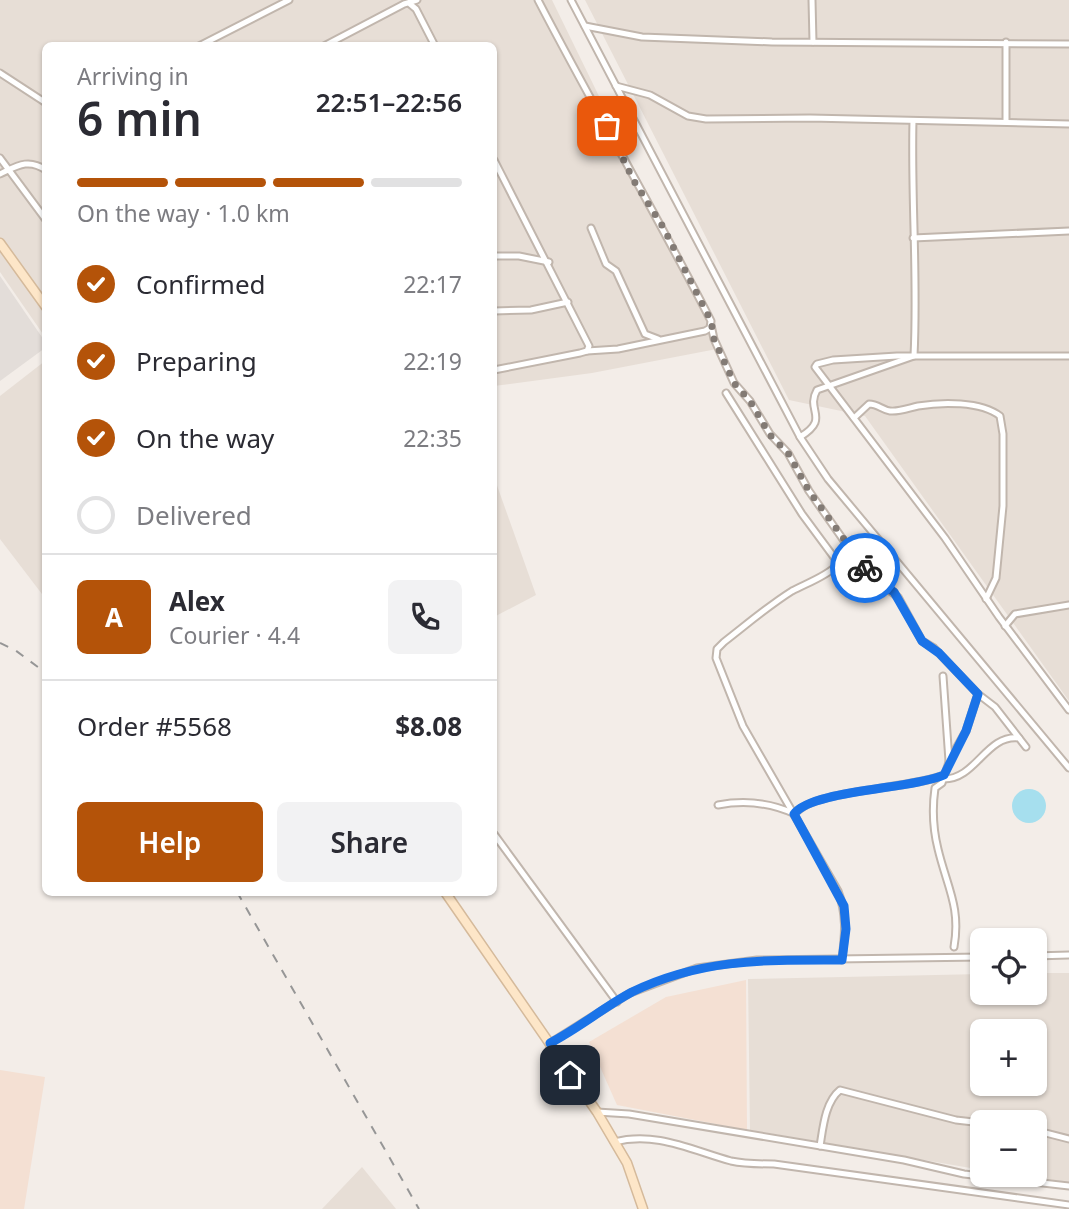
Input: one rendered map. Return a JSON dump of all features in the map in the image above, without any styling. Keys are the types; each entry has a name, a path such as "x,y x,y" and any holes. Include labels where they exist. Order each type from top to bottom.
{"street":[{"path":"207,42 289,0"},
{"path":"410,4 417,0"},
{"path":"538,0 634,181 663,227 711,325 714,339 734,383 750,401 770,435 788,453 809,491 861,565 874,579 894,592 922,641 939,653 978,694 995,707 1027,747"},
{"path":"812,0 813,42"},
{"path":"573,1 800,437 828,479 1069,768"},
{"path":"331,42 399,3 410,4 416,9 433,42"},
{"path":"585,26 642,37 813,42 1069,44"},
{"path":"1006,42 1006,121"},
{"path":"0,73 42,100"},
{"path":"616,86 650,95 664,105 696,118 1069,124"},
{"path":"913,121 916,293 914,356"},
{"path":"0,158 42,215"},
{"path":"0,174 25,162 42,168"},
{"path":"497,166 589,342 587,351"},
{"path":"591,228 606,264 616,271 645,334 661,340"},
{"path":"913,238 1069,232"},
{"path":"0,243 42,301"},
{"path":"497,256 519,256 548,262"},
{"path":"497,311 531,310 568,302"},
{"path":"497,369 705,331 711,325"},
{"path":"800,437 815,427 814,394 914,356"},
{"path":"1069,356 914,356 848,359 817,364 816,372 855,418 946,538 986,599 1069,708"},
{"path":"726,393 802,514 836,560 832,571 783,597 717,649 718,665 743,726 844,906 846,929 842,960"},
{"path":"855,418 870,404 889,411 918,406 966,406 993,410 1000,416 1003,434 1003,506 998,565 986,599"},
{"path":"1006,626 1015,614 1069,605"},
{"path":"943,677 949,762"},
{"path":"954,947 958,923 937,847 933,821 935,788 944,777 966,731 978,694"},
{"path":"794,814 800,807 842,793 915,784 962,774 1002,738 1019,738"},
{"path":"718,805 740,801 765,803 794,814"},
{"path":"497,838 617,1002"},
{"path":"448,896 597,1112 626,1163 643,1209"},
{"path":"1047,956 1069,955"},
{"path":"550,1043 652,984 696,968 732,961 970,957"},
{"path":"820,1146 827,1112 836,1092 840,1090 970,1122"},
{"path":"597,1112 629,1114 820,1146 964,1174 1069,1186"},
{"path":"1047,1133 1069,1139"},
{"path":"614,1142 646,1138 677,1143 732,1161 774,1164 1069,1205"}],"shaded area":[{"path":"0,0 552,0 722,348 592,373 497,386 497,42 42,42 42,333 0,272"},
{"path":"585,0 1069,0 1069,701 865,416 789,400"},
{"path":"0,276 42,337 42,350 0,381"},
{"path":"42,363 42,594 0,539 0,396"},
{"path":"497,485 536,595 497,615"},
{"path":"1047,973 1069,973 1069,1183 1047,1180 1047,1110 970,1110 970,1168 750,1130 748,979 970,974 970,1005 1047,1005"},
{"path":"746,980 747,1130 617,1105 589,1042 666,997"},
{"path":"0,1070 45,1077 24,1209 0,1209"},
{"path":"362,1167 396,1209 322,1209"}],"water":[{"path":"1029,789 1041,794 1046,806 1041,818 1029,823 1017,818 1012,806 1017,794"}],"railway":[{"path":"0,643 15,650 42,670"},
{"path":"239,896 419,1209"}],"way so far":[{"path":"607,126 711,321 714,339 726,370 750,401 770,435 788,453 809,491 865,568"}],"route":[{"path":"570,1075 550,1043 630,993 696,968 732,961 842,960 846,929 844,906 794,814 800,807 842,793 915,784 944,775 966,731 978,694 934,648 922,641 898,597 874,579 865,568"}]}
